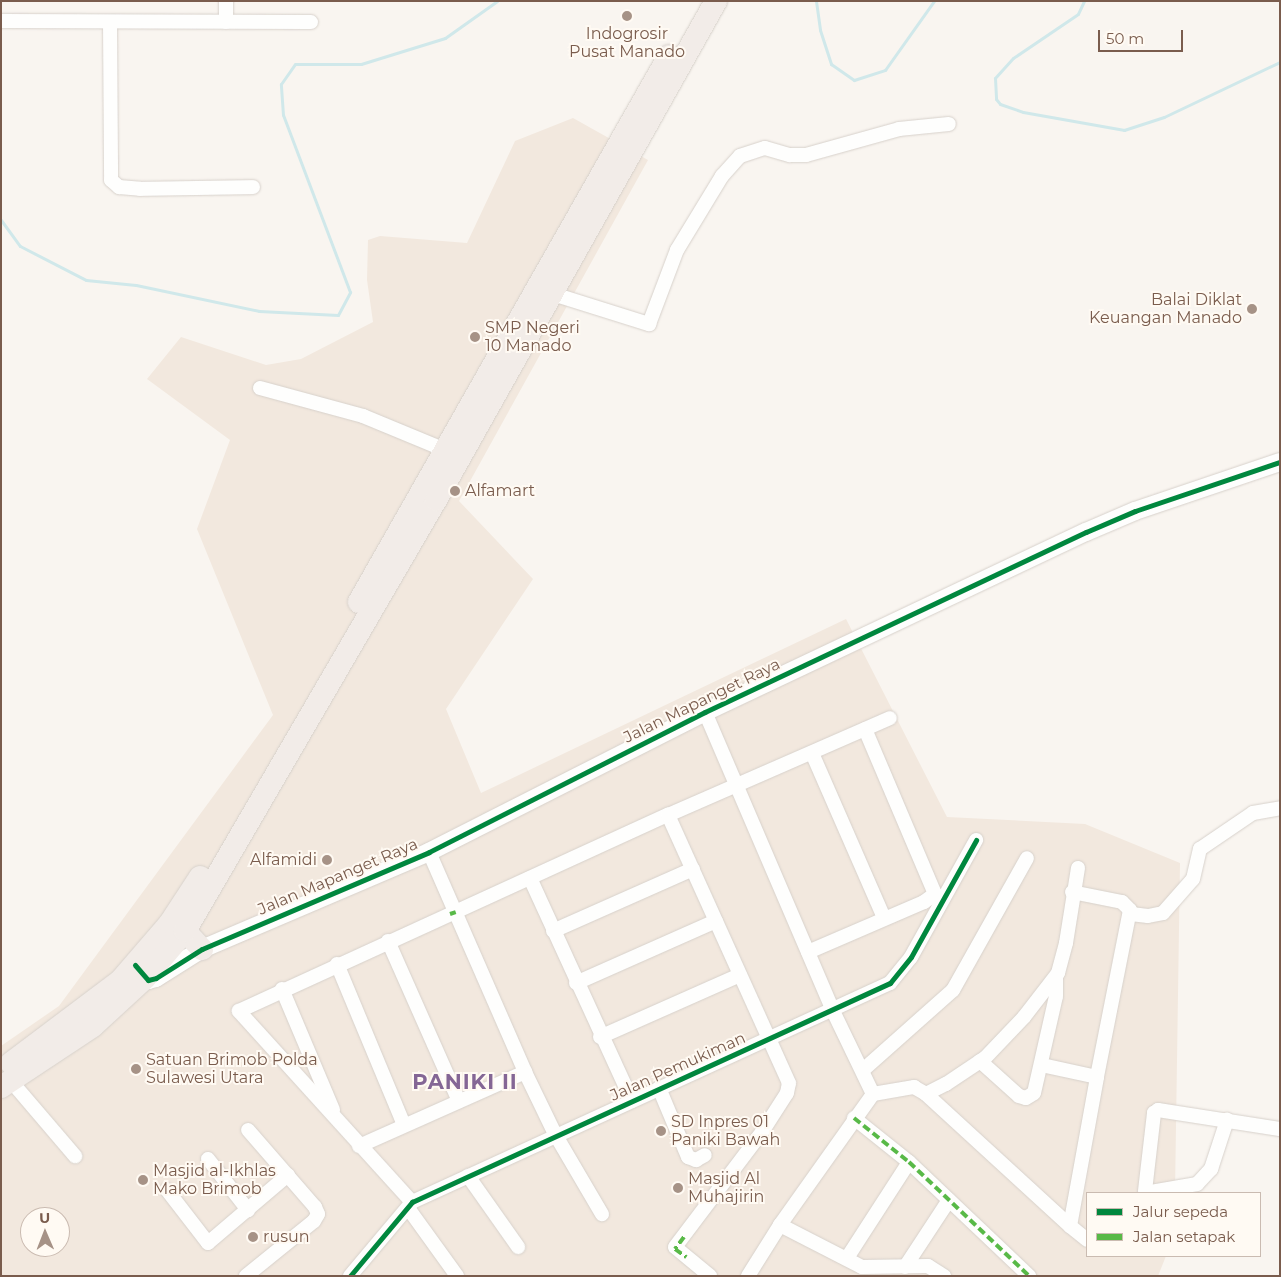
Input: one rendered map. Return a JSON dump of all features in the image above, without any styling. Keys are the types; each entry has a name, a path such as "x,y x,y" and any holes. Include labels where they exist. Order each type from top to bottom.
{"highway":[{"path":"4,1079 93,1026 140,972 185,931 553,294 701,1"},
{"path":"140,972 191,892 445,450 654,97 716,1"},
{"path":"185,931 202,949"}],"street":[{"path":"226,1 226,22"},
{"path":"1,20 311,22"},
{"path":"110,22 111,180 119,187 140,189 253,187"},
{"path":"553,294 649,324 677,250 722,176 740,156 765,148 790,155 806,155 899,129 949,124"},
{"path":"260,388 364,416 445,450"},
{"name":"Jalan Mapanget Raya","path":"140,972 156,978 202,949 429,852 705,712 1086,532 1135,511 1280,462"},
{"path":"705,712 808,952 873,1094"},
{"path":"457,1276 410,1205 336,1118 238,1013 240,1009 668,815 890,718"},
{"path":"808,952 934,896 935,890 866,729"},
{"path":"812,753 884,918"},
{"path":"1131,914 1148,916 1163,913 1193,879 1197,868 1197,855 1206,843 1253,812 1280,808"},
{"name":"Jalan Pemukiman","path":"668,815 768,1040 788,1077 787,1093 716,1196 675,1247 706,1274"},
{"name":"Jalan Pemukiman","path":"350,1276 410,1205 555,1134 834,1011 890,983 901,972 976,840"},
{"path":"429,852 525,1072 555,1134 602,1214"},
{"path":"863,1070 953,990 1027,858"},
{"path":"980,1061 1023,1098 1034,1093 1042,1065 1056,996 1056,977 1066,943 1072,892 1078,868"},
{"path":"553,931 693,869"},
{"path":"530,878 600,1037 632,1101"},
{"path":"1070,1226 1097,1077 1131,914 1126,904 1072,892"},
{"path":"576,983 716,921"},
{"path":"388,941 459,1101"},
{"path":"337,964 404,1125"},
{"path":"600,1037 740,975"},
{"path":"926,1094 980,1061 1024,1017 1056,977"},
{"path":"282,989 336,1118"},
{"path":"1042,1065 1097,1077"},
{"path":"359,1146 525,1072"},
{"path":"4,1079 75,1156"},
{"path":"873,1094 883,1095 910,1087 926,1094 1086,1239"},
{"path":"658,1088 688,1157 696,1160 705,1155"},
{"path":"748,1276 780,1225 854,1118 873,1094"},
{"path":"1227,1120 1211,1169 1197,1184 1145,1192 1154,1113 1163,1110 1227,1120 1280,1129"},
{"path":"854,1118 909,1162 1029,1276"},
{"path":"246,1276 314,1221 318,1214 288,1175 248,1130"},
{"path":"208,1159 248,1210"},
{"path":"847,1258 909,1162"},
{"path":"167,1190 208,1243 288,1175"},
{"path":"468,1176 518,1248"},
{"path":"905,1267 949,1200"},
{"path":"780,1225 870,1268 928,1266 944,1276"}],"shaded area":[{"path":"573,118 648,160 459,501 533,579 446,709 481,793 846,619 947,817 1085,824 1180,863 1175,1192 1086,1192 1086,1257 1166,1257 1158,1276 1,1276 1,1046 59,1006 273,715 197,529 230,440 147,379 181,337 266,365 301,359 373,322 367,280 368,240 380,236 467,243 515,141"}],"waterway":[{"path":"1,220 20,246 86,280 136,285 259,311 338,315 350,292 283,115 281,84 295,64 361,64 445,38 497,1"},
{"path":"816,1 820,30 831,64 854,80 885,70 934,1"},
{"path":"1084,1 1078,14 1013,58 995,78 996,99 1000,104 1023,112 1124,130 1164,117 1280,62"}],"marked path":[{"path":"450,914 456,912"},
{"path":"854,1118 909,1162 1029,1276"},
{"path":"684,1237 675,1249 686,1257"}],"cycle path":[{"path":"135,965 148,980 156,978 202,949 429,852 705,712 1086,532 1135,511 1280,462"},
{"path":"350,1276 412,1202 890,983 911,957 976,840"}],"place":[{"name":"Indogrosir Pusat Manado","path":"627,16"},
{"name":"Balai Diklat Keuangan Manado","path":"1252,309"},
{"name":"SMP Negeri 10 Manado","path":"475,337"},
{"name":"Alfamart","path":"455,491"},
{"name":"Alfamidi","path":"327,860"},
{"name":"Satuan Brimob Polda Sulawesi Utara","path":"136,1069"},
{"name":"SD Inpres 01 Paniki Bawah","path":"661,1131"},
{"name":"Masjid al-Ikhlas Mako Brimob","path":"143,1180"},
{"name":"Masjid Al Muhajirin","path":"678,1188"},
{"name":"rusun","path":"253,1237"}],"district":[{"name":"PANIKI II","path":"465,1082"}]}
